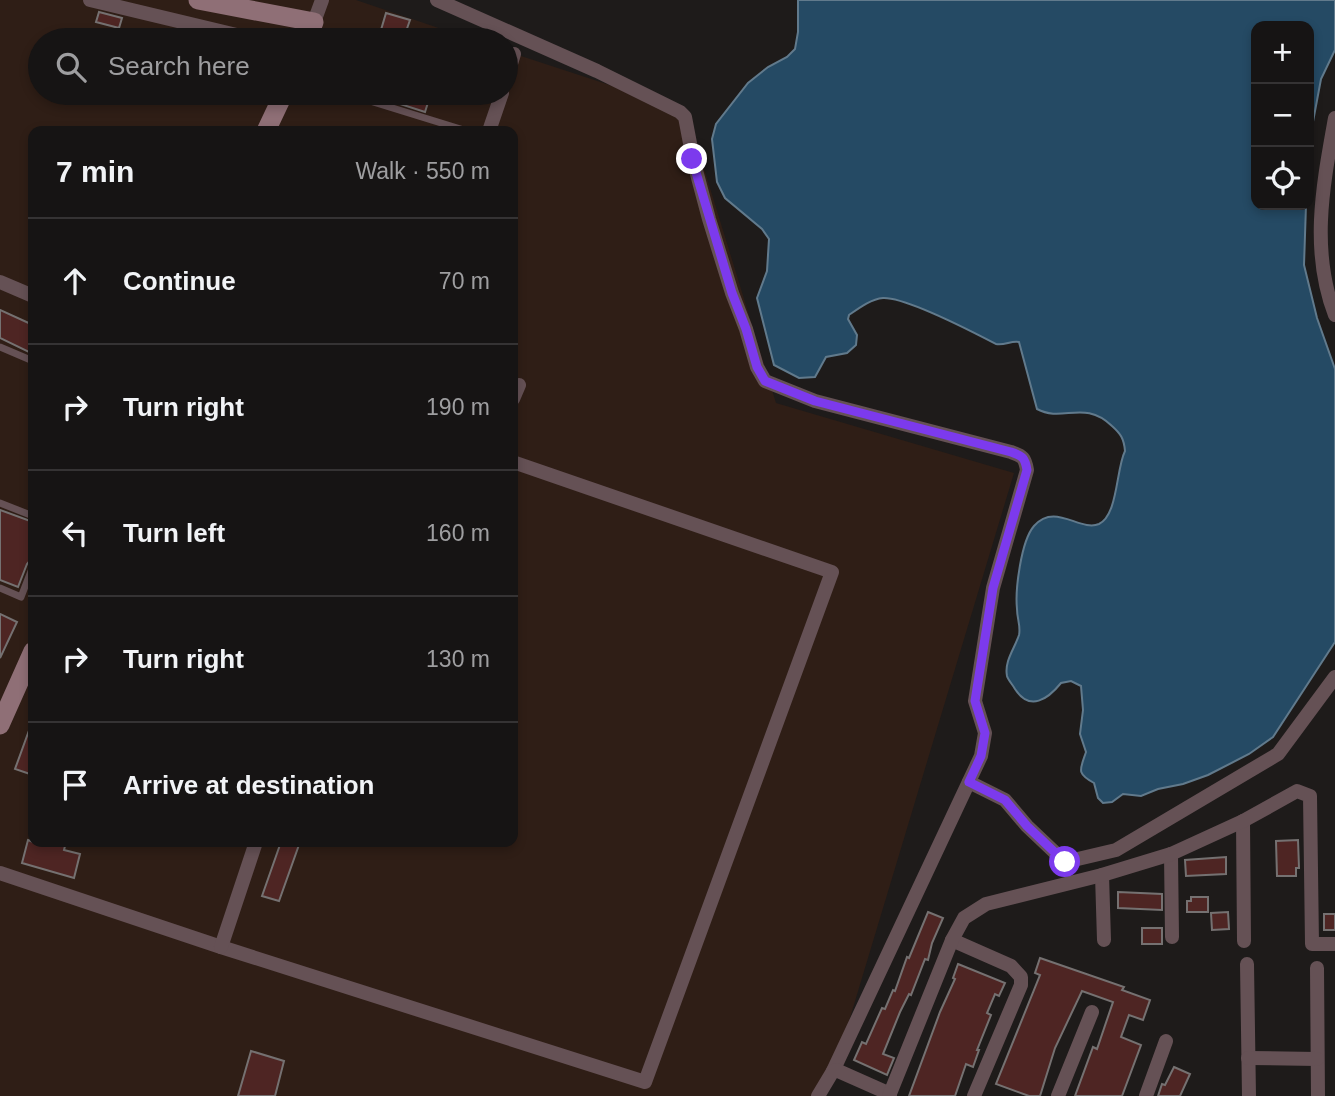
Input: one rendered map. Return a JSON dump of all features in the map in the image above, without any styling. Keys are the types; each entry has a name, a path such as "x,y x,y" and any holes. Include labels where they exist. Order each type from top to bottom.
{"street":[{"path":"90,0 207,28"},
{"path":"198,0 255,6 303,28"},
{"path":"311,28 322,0"},
{"path":"437,0 500,28"},
{"path":"518,36 597,71 680,112 685,117 692,159 709,219 757,367 765,381 815,401 1011,452 1025,460 1027,470 993,588 975,701 985,733 981,756 833,1071 818,1096"},
{"path":"268,126 278,105"},
{"path":"491,126 498,105"},
{"path":"1335,118 1325,172 1320,260 1335,315"},
{"path":"0,282 28,294"},
{"path":"0,873 221,947 645,1082 832,572 518,464"},
{"path":"1,719 28,662"},
{"path":"969,782 1005,800 1027,826 1065,862 1116,850 1278,754 1335,677"},
{"path":"833,1071 841,1070 889,1095 952,940 964,918 986,904 1102,875 1171,854 1243,821 1297,791 1310,796 1312,944 1335,944"},
{"path":"1243,821 1244,941"},
{"path":"221,947 255,847"},
{"path":"1171,854 1172,937"},
{"path":"1102,875 1104,940"},
{"path":"952,940 1011,966 1021,976 1021,985 974,1096"},
{"path":"1247,964 1249,1096"},
{"path":"1317,968 1318,1096"},
{"path":"1058,1096 1092,1012"},
{"path":"1146,1096 1166,1041"},
{"path":"1248,1058 1317,1059"}],"lane":[{"path":"383,105 451,126"},
{"path":"0,347 28,359"},
{"path":"0,503 28,514"},
{"path":"0,588 21,597 28,579"}],"shaded area":[{"path":"0,0 356,0 439,28 28,28 28,105 518,105 518,55 686,110 776,403 1014,473 840,1051 815,1096 0,1096"}],"water":[{"path":"798,0 1335,0 1335,50 1321,79 1314,116 1314,21 1251,21 1251,210 1306,210 1304,265 1317,318 1335,369 1335,642 1273,737 1249,754 1208,775 1183,784 1141,796 1123,794 1112,802 1103,803 1098,798 1094,783 1082,774 1081,770 1086,752 1080,734 1083,710 1081,686 1071,681 1061,683 1045,698 1033,701 1021,696 1008,679 1007,665 1019,632 1018,578 1029,533 1042,519 1050,517 1092,525 1105,519 1113,502 1125,451 1120,434 1102,418 1083,412 1056,414 1037,409 1019,342 996,344 923,309 883,298 870,302 849,315 848,319 857,335 856,345 847,353 826,357 815,377 799,378 774,365 757,298 767,271 769,239 762,229 725,198 717,182 712,139 716,124 748,83 795,49"}],"building":[{"path":"99,12 122,18 119,28 96,22"},
{"path":"386,13 410,20 407,28 382,28"},
{"path":"403,105 427,105 425,112"},
{"path":"0,310 28,323 28,352 0,338"},
{"path":"0,510 28,520 28,563 18,587 0,580"},
{"path":"0,614 17,622 0,658"},
{"path":"28,733 28,773 15,769"},
{"path":"28,840 28,847 65,847 64,850 80,854 74,878 22,863"},
{"path":"1298,840 1299,868 1296,868 1296,876 1277,876 1276,841"},
{"path":"279,847 298,847 279,901 262,896"},
{"path":"1226,857 1226,874 1186,876 1185,860"},
{"path":"1118,892 1162,894 1162,910 1118,908"},
{"path":"1191,897 1208,897 1208,912 1187,912 1187,901 1191,901"},
{"path":"928,912 943,918 928,960 925,959 883,1054 894,1058 887,1075 854,1060 862,1042 866,1044 882,1008 885,1009 893,990 895,991"},
{"path":"1228,912 1229,929 1212,930 1211,913"},
{"path":"1324,914 1335,914 1335,930 1324,930"},
{"path":"1142,928 1162,928 1162,944 1142,944"},
{"path":"1040,958 1124,987 1122,990 1150,1000 1143,1020 1129,1015 1121,1037 1141,1045 1122,1096 1075,1096 1093,1047 1097,1049 1113,1002 1082,991 1055,1048 1040,1096 1029,1096 996,1084 1040,975 1035,973"},
{"path":"958,964 1005,983 999,996 995,994 987,1013 991,1015 973,1067 966,1064 955,1096 909,1096 955,979 953,978"},
{"path":"251,1051 284,1061 275,1096 238,1096"},
{"path":"1174,1067 1190,1074 1180,1096 1158,1096 1162,1084 1165,1085"}],"route":[{"path":"692,159 732,293 759,374 765,381 815,401 1011,452 1025,460 1027,470 993,588 975,701 985,733 981,756 969,782 1005,800 1027,826 1065,862"}]}
